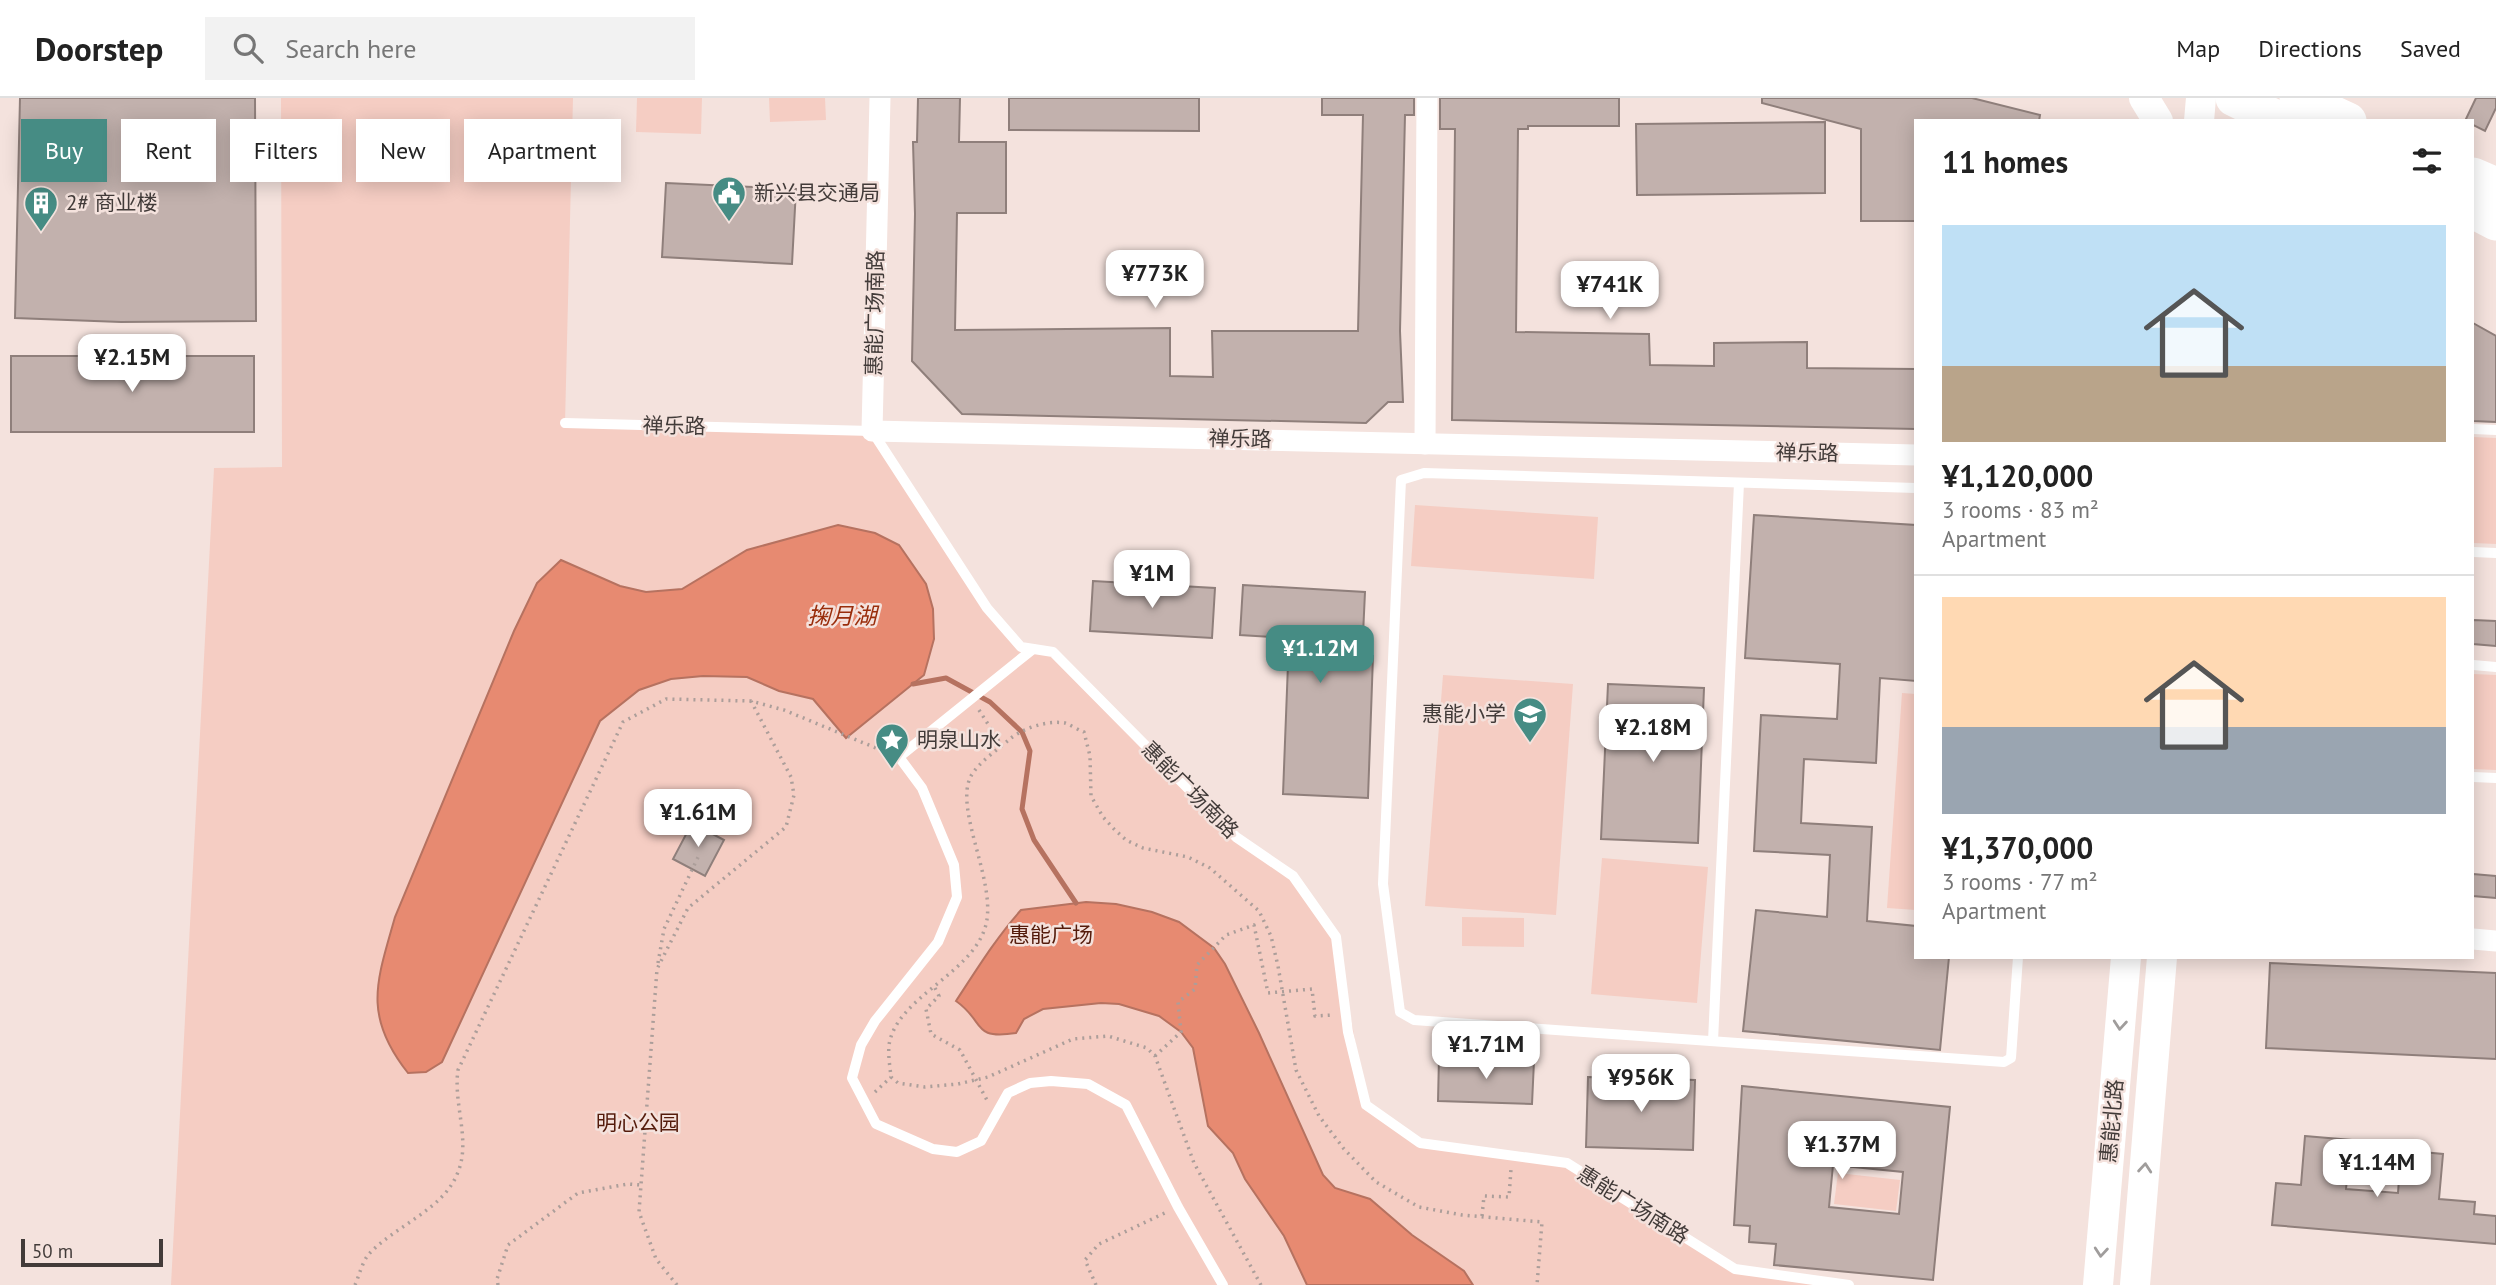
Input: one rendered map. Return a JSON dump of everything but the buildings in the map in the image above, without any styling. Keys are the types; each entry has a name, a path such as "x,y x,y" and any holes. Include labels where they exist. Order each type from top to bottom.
{"highway":[{"path":"2233,98 2277,119"},
{"path":"2298,98 2344,119"},
{"path":"2474,176 2496,186"},
{"path":"2474,211 2496,222"}],"street":[{"name":"惠能广场南路","path":"872,431 880,98"},
{"path":"1424,444 1427,98"},
{"path":"2144,98 2157,119"},
{"path":"2199,119 2201,98"},
{"path":"2231,119 2233,98"},
{"name":"禅乐路","path":"872,431 1914,455"},
{"path":"2474,939 2496,941"},
{"name":"惠能北路","path":"2098,1285 2126,959"},
{"name":"惠能北路","path":"2135,1285 2162,959"}],"lane":[{"name":"禅乐路","path":"565,423 872,431"},
{"path":"2474,429 2496,430"},
{"name":"惠能广场南路","path":"872,431 987,608 1021,648 1053,652 1236,837 1293,876 1336,937 1345,1013 1366,1105 1420,1143 1567,1163 1735,1269 1849,1285"},
{"path":"1914,488 1424,473 1402,480 1384,884 1400,1012 1414,1020 2004,1062 2011,1058 2018,959"},
{"path":"1713,1041 1739,483"},
{"path":"2474,552 2496,553"},
{"path":"1033,649 900,757 922,788 954,865 957,897 938,942 875,1021 861,1045 852,1078 876,1124 933,1149 957,1152 981,1141 1007,1093 1030,1083 1088,1084 1126,1105 1178,1207 1223,1285"},
{"path":"2474,665 2496,667"},
{"path":"2474,777 2496,778"}],"path":[{"path":"355,1285 366,1257 402,1225 440,1201 458,1172 463,1135 456,1086 458,1070 623,722 666,699 751,701 784,710 900,757"},
{"path":"971,699 1002,747"},
{"path":"657,969 688,908 786,827 794,795 791,777 751,701"},
{"path":"864,1102 891,1077 891,1039 914,1003 935,989 968,956 985,928 988,899 968,802 971,776 1013,737 1033,726 1064,723 1084,732 1090,756 1091,796 1103,817 1126,840 1143,848 1188,857 1210,868 1259,911 1271,936 1296,1070 1319,1116 1344,1149 1376,1182 1419,1207 1542,1222 1537,1285"},
{"path":"677,1285 656,1259 639,1212 657,969 664,929 698,855"},
{"path":"1155,1056 1181,1032 1178,1002 1195,989 1197,965 1226,935 1254,925 1268,993 1312,989 1315,1016 1345,1013"},
{"path":"935,989 939,996 926,1009 931,1034 960,1050 977,1079 985,1100 998,1109"},
{"path":"891,1077 898,1083 925,1087 977,1079 1030,1060 1073,1039 1108,1036 1147,1048 1155,1056 1194,1163 1261,1285"},
{"path":"1482,1216 1484,1195 1509,1198 1512,1155"},
{"path":"498,1285 497,1279 508,1245 578,1193 628,1184 641,1185"},
{"path":"1096,1285 1085,1260 1098,1244 1178,1207"}],"green space":[{"path":"281,98 573,98 572,119 464,119 464,182 571,182 565,423 872,431 987,608 1021,647 1053,652 1236,837 1293,876 1336,937 1367,1105 1420,1143 1567,1163 1735,1269 1849,1285 171,1285 214,468 282,467 281,182 342,182 342,119 281,119"},
{"path":"637,98 702,98 701,134 636,132"},
{"path":"769,98 825,98 826,120 770,122"},
{"path":"2474,437 2496,438 2496,544 2474,543"},
{"path":"1415,505 1598,517 1594,579 1411,566"},
{"path":"2474,674 2496,675 2496,770 2474,769"},
{"path":"1443,675 1573,684 1556,915 1425,906"},
{"path":"1902,693 1914,694 1914,910 1887,908"},
{"path":"1602,858 1708,867 1697,1003 1591,994"},
{"path":"1462,917 1524,918 1524,947 1462,946"},
{"path":"1838,1173 1900,1180 1896,1211 1834,1204"}],"water":[{"name":"掬月湖","path":"838,525 875,533 899,545 926,584 933,609 934,639 924,675 846,738 813,699 779,691 747,677 703,676 671,679 639,690 600,721 442,1062 426,1072 408,1073 393,1052 379,1015 379,979 383,960 395,917 514,631 537,583 561,560 620,586 646,592 682,589 747,550"},
{"path":"1086,902 1116,904 1152,912 1179,922 1214,948 1225,964 1259,1033 1323,1175 1335,1188 1370,1199 1412,1235 1464,1271 1473,1285 1307,1285 1284,1236 1245,1179 1233,1153 1208,1126 1193,1048 1181,1032 1159,1016 1119,1004 1101,1003 1043,1009 1024,1019 1016,1033 992,1034 980,1028 956,1001 1021,910"}],"waterway":[{"path":"913,684 946,678 990,702 1022,732 1030,751 1022,809 1034,840 1076,903"}],"place":[{"name":"新兴县交通局","path":"729,223"},
{"name":"2# 商业楼","path":"41,233"},
{"name":"惠能小学","path":"1530,744"},
{"name":"明泉山水","path":"892,770"}],"park label":[{"name":"惠能广场","path":"1051,935"},
{"name":"明心公园","path":"638,1123"}]}
